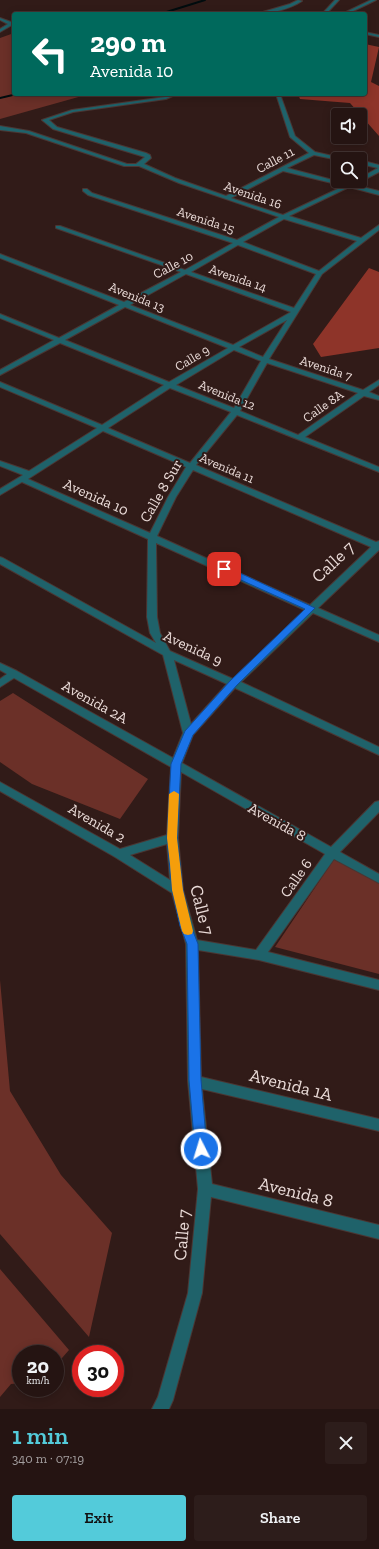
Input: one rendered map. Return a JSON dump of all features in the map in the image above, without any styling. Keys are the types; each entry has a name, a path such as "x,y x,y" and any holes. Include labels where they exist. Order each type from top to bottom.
{"street":[{"path":"267,12 296,4 300,0"},
{"path":"326,12 337,0"},
{"path":"348,12 374,0"},
{"path":"0,19 10,23 10,25 0,31"},
{"path":"367,33 379,36"},
{"path":"0,128 21,131 56,141 126,165 141,165 148,158 148,156 55,128 45,120 72,110 157,100 172,96"},
{"path":"279,96 293,137 313,153 331,157"},
{"path":"56,141 73,134"},
{"name":"Calle 11","path":"226,198 313,153"},
{"name":"Avenida 16","path":"141,165 155,172 226,198 283,217 361,240"},
{"path":"367,165 379,169"},
{"path":"284,169 331,181"},
{"name":"Calle 10","path":"367,176 379,169"},
{"name":"Calle 10","path":"0,373 239,243 283,217 345,188"},
{"path":"358,188 379,193"},
{"name":"Avenida 15","path":"85,190 94,195 239,243 320,273"},
{"name":"Avenida 14","path":"58,227 295,311"},
{"name":"Calle 9","path":"0,493 170,385 295,311 320,273 379,227"},
{"name":"Avenida 13","path":"0,256 265,360"},
{"name":"Calle 8 Sur","path":"188,733 167,653 155,633 152,617 152,537 172,497 191,466 236,411 295,311"},
{"name":"Avenida 12","path":"0,316 379,470"},
{"name":"Avenida 7","path":"265,360 379,398"},
{"name":"Calle 8A","path":"300,437 379,382"},
{"name":"Avenida 11","path":"0,384 378,546"},
{"name":"Avenida 10","path":"0,462 24,477 152,537 379,639"},
{"name":"Calle 7","path":"160,1409 165,1400 195,1292 204,1189 195,1080 192,944 177,890 172,838 176,764 188,733 234,683 311,608 378,546"},
{"name":"Avenida 9","path":"0,560 167,653 379,751"},
{"name":"Avenida 2A","path":"0,666 176,764"},
{"path":"0,684 14,673"},
{"name":"Avenida 8","path":"176,764 379,879"},
{"name":"Avenida 2","path":"0,786 177,890"},
{"name":"Calle 6","path":"259,955 332,853 379,805"},
{"path":"118,854 172,838"},
{"path":"192,944 259,955 379,985"},
{"name":"Avenida 1A","path":"195,1080 379,1125"},
{"name":"Avenida 8","path":"204,1189 379,1232"}],"shaded area":[{"path":"12,34 12,96 82,96 0,119 0,38"},
{"path":"367,44 379,47 371,82 379,86 379,136 367,122 367,108 354,108 350,103 300,99 299,96 367,96"},
{"path":"369,268 379,272 379,348 321,357 313,344"},
{"path":"13,693 148,779 120,819 32,784 0,762 0,701"},
{"path":"335,858 379,883 379,974 275,947"},
{"path":"0,980 10,1091 61,1175 112,1233 89,1337 0,1234"},
{"path":"0,1269 69,1350 64,1356 64,1345 12,1345 12,1384 0,1397"}],"waterway":[{"path":"166,12 205,0"},
{"path":"0,98 12,95"}],"slow traffic":[{"path":"174,794 172,838 177,890 188,931"}],"route":[{"path":"201,1149 195,1080 192,944 177,890 172,838 176,764 188,733 234,683 311,608 224,569"}]}
